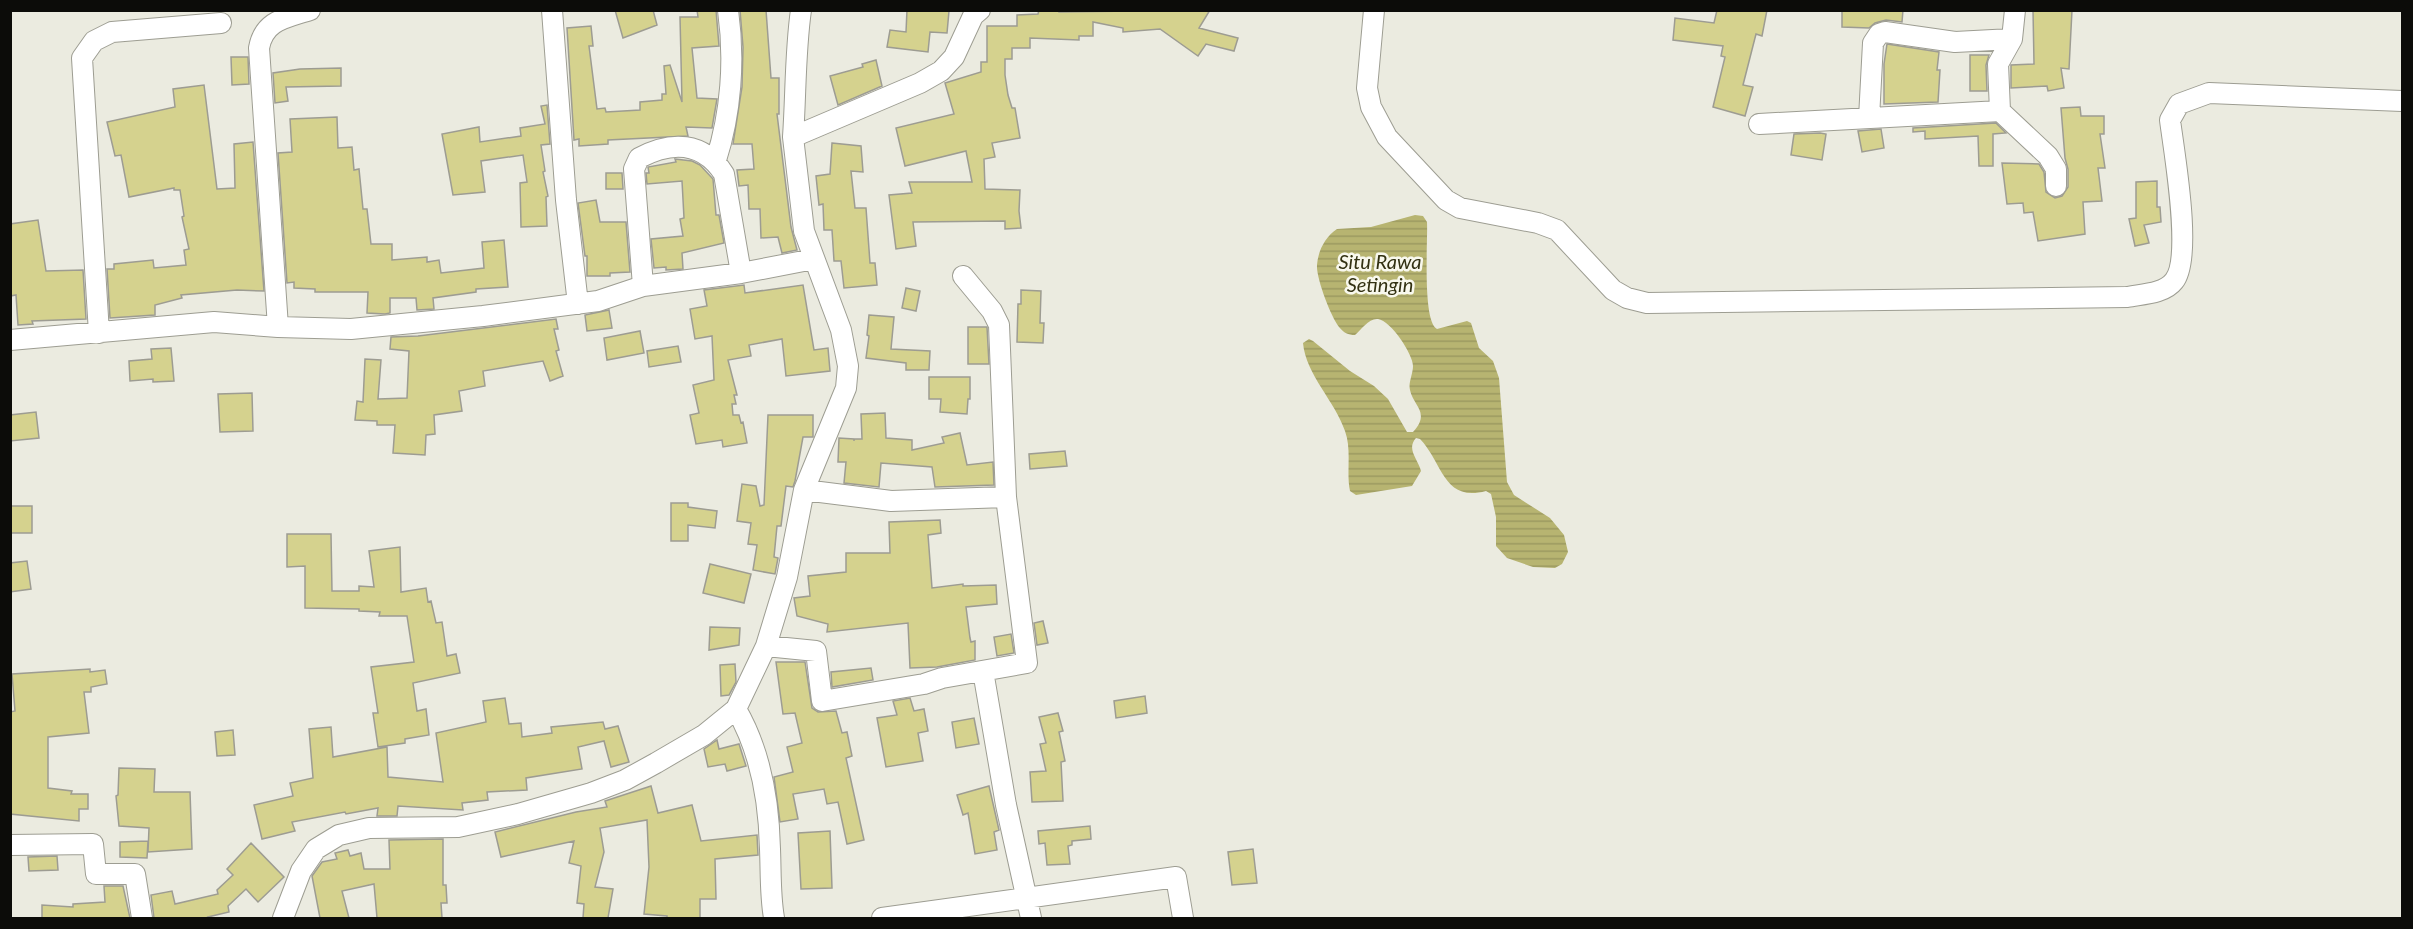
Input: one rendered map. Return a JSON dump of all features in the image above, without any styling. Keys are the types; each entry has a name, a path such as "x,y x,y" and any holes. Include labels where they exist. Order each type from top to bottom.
{"street":[{"path":"278,327 259,48 261,36 268,27 280,19 310,10"},
{"path":"552,10 566,200 578,304"},
{"path":"716,160 723,136 731,74 728,10"},
{"path":"283,918 301,871 316,849 339,835 369,828 458,827 518,814 591,794 625,780 704,735 736,709 766,646 784,586 804,490 846,388 848,366 841,330 804,231 793,137 797,82 796,46 801,10"},
{"path":"793,137 920,83 941,71 954,57 973,16 980,10"},
{"path":"1374,10 1367,88 1371,107 1387,137 1394,145 1446,200 1460,208 1538,222 1557,230 1612,290 1627,298 1647,303 2127,297 2159,291 2174,282 2181,270 2183,239 2170,120 2179,104 2209,93 2403,101"},
{"path":"2016,10 2012,39 1998,64 2000,111 2049,156 2056,170 2056,186"},
{"path":"99,333 82,58 94,41 112,32 147,27 221,23"},
{"path":"1869,118 1873,43 1879,34 1885,32 1955,42 2012,39"},
{"path":"1759,124 2000,111"},
{"path":"643,286 634,169 639,158 666,148 695,148 716,160 724,174 741,273"},
{"path":"10,340 214,322 351,329 598,301 643,286 741,273 814,259"},
{"path":"766,646 816,651 822,702 1023,664 1028,661 1006,497 999,325 992,311 963,276"},
{"path":"804,490 891,501 1006,497"},
{"path":"983,671 1006,805 1031,918"},
{"path":"736,709 751,740 767,807 771,901 774,918"},
{"path":"10,845 93,844 96,874 135,874 142,918"},
{"path":"882,918 1176,877 1183,918"}],"water":[{"name":"Situ Rawa Setingin","path":"1415,215 1423,216 1427,222 1427,280 1432,323 1437,329 1467,321 1471,323 1479,348 1493,361 1499,378 1507,482 1514,495 1550,518 1564,535 1568,552 1562,564 1555,568 1533,567 1507,558 1496,546 1496,517 1491,494 1486,491 1472,493 1461,491 1452,486 1420,439 1416,438 1412,446 1421,471 1412,486 1356,495 1350,491 1345,431 1335,409 1309,366 1303,343 1309,339 1313,341 1350,371 1374,386 1388,399 1407,432 1413,432 1421,419 1421,414 1410,390 1413,366 1405,346 1389,326 1378,319 1368,322 1355,335 1350,335 1341,329 1332,315 1321,288 1317,271 1319,255 1326,240 1337,229 1371,227"}],"building":[{"path":"615,10 653,10 657,25 623,38"},
{"path":"697,10 716,10 719,46 692,48 697,98 717,99 712,128 686,127 688,136 608,140 608,144 579,146 579,139 574,140 567,28 591,26 593,46 589,46 597,109 605,108 606,112 640,110 640,102 662,100 662,94 666,94 664,66 670,65 682,102 680,17 698,17"},
{"path":"740,10 766,10 771,78 779,78 779,114 777,114 791,227 797,250 782,253 778,237 761,238 760,209 749,209 748,185 739,186 737,170 754,169 752,144 733,144 742,87 743,47"},
{"path":"907,10 949,11 947,33 930,32 928,52 887,47 890,30 906,32"},
{"path":"1039,10 1059,10 1059,12 1210,10 1199,28 1238,38 1234,51 1206,44 1198,56 1160,29 1123,32 1123,28 1093,22 1093,36 1079,36 1079,40 1030,38 1030,48 1012,48 1012,59 1005,59 1005,75 1008,95 1012,108 1015,108 1020,138 992,143 995,157 984,159 985,189 1020,190 1021,228 1005,229 1005,221 913,222 916,246 896,249 889,195 912,193 909,182 972,182 966,151 905,166 896,128 954,114 945,83 981,72 981,62 987,62 987,26 1017,26 1017,15 1038,14"},
{"path":"1717,10 1767,10 1762,36 1756,34 1743,85 1753,87 1745,116 1713,107 1725,57 1721,56 1723,46 1673,40 1675,18 1714,23"},
{"path":"1842,10 1903,10 1902,22 1886,20 1875,23 1869,28 1842,27"},
{"path":"2033,10 2072,10 2069,69 2061,68 2064,88 2048,91 2047,86 2011,88 2011,65 2034,64"},
{"path":"1887,44 1939,52 1938,102 1884,104 1884,64"},
{"path":"1970,55 1989,55 1986,65 1987,91 1970,91"},
{"path":"231,57 248,57 249,84 232,85"},
{"path":"876,60 882,86 838,105 830,76 863,67 862,64"},
{"path":"341,68 341,86 286,87 288,101 275,103 273,73 300,69"},
{"path":"204,85 217,189 235,188 234,144 253,142 264,291 237,290 181,295 182,298 155,305 155,315 110,318 107,269 114,269 114,264 153,260 154,268 186,265 184,250 189,249 182,217 184,216 180,190 174,190 174,188 129,197 121,155 115,156 107,122 175,107 173,89"},
{"path":"547,105 550,144 541,145 548,196 546,197 547,226 521,227 520,183 527,182 523,155 481,161 485,192 453,195 442,134 479,127 480,142 521,136 520,128 545,124 541,106"},
{"path":"2080,107 2081,116 2104,116 2104,134 2100,134 2105,168 2098,168 2102,201 2083,202 2085,234 2038,241 2033,212 2024,213 2023,203 2007,204 2002,163 2039,164 2044,172 2046,192 2055,198 2062,196 2068,187 2068,169 2061,108"},
{"path":"337,117 338,148 352,147 354,170 359,169 363,209 367,209 371,244 392,244 392,260 427,257 427,262 439,260 441,273 484,268 482,242 504,240 508,287 476,289 476,292 433,298 434,309 417,310 416,298 390,298 390,313 385,314 367,313 368,292 315,292 315,289 294,288 294,282 287,283 278,153 292,152 290,119"},
{"path":"1996,123 2006,133 1993,134 1993,166 1979,166 1978,136 1925,139 1925,131 1913,132 1913,128"},
{"path":"1881,129 1884,148 1862,152 1858,131"},
{"path":"1794,134 1826,134 1822,160 1791,155"},
{"path":"832,143 861,146 863,172 851,171 855,208 866,208 870,263 875,263 877,285 844,288 841,261 834,261 832,230 824,230 823,204 819,205 816,176 830,174"},
{"path":"675,159 692,161 700,165 713,179 716,215 719,215 724,243 682,253 683,269 666,270 666,267 654,268 651,239 683,236 680,219 684,218 682,181 647,184 646,173 649,173 648,167 676,162"},
{"path":"606,173 622,173 623,189 606,189"},
{"path":"2157,181 2157,207 2160,207 2161,222 2144,225 2149,243 2135,246 2129,219 2136,218 2136,182"},
{"path":"596,200 600,222 626,222 630,272 610,273 610,276 587,276 587,256 585,256 578,203"},
{"path":"38,220 46,271 83,270 86,319 32,321 33,324 18,325 16,295 10,296 10,224"},
{"path":"744,285 745,293 803,285 814,350 828,348 830,371 786,376 782,339 749,345 751,356 728,360 737,395 734,395 736,404 732,404 733,415 739,415 741,423 743,422 747,443 723,447 722,440 696,444 690,415 699,413 693,385 714,380 712,336 695,339 690,309 707,306 704,290"},
{"path":"906,288 920,291 916,311 902,308"},
{"path":"1021,290 1041,291 1040,323 1044,323 1043,343 1017,342 1018,304 1021,304"},
{"path":"609,310 612,328 587,331 585,315"},
{"path":"869,315 894,317 891,349 930,351 929,370 906,370 906,363 866,358"},
{"path":"556,319 558,329 554,329 559,350 556,351 563,376 550,381 543,361 483,371 485,386 459,391 462,411 434,415 435,434 426,435 425,455 393,453 395,425 377,425 377,421 355,420 357,401 363,402 365,359 381,360 378,399 407,398 409,351 390,349 391,337 418,336"},
{"path":"968,327 987,327 989,364 968,364"},
{"path":"640,331 644,353 607,360 604,338"},
{"path":"678,346 681,362 649,367 647,351"},
{"path":"171,348 174,381 153,382 153,379 130,381 129,361 152,359 151,349"},
{"path":"929,377 970,377 967,414 940,412 941,399 929,399"},
{"path":"252,393 253,431 220,432 218,394"},
{"path":"36,412 39,438 10,441 10,415"},
{"path":"885,413 886,438 912,440 912,450 944,443 942,437 960,433 967,465 993,462 994,485 935,487 932,467 881,463 879,487 844,483 846,462 838,462 839,438 862,439 861,414"},
{"path":"768,415 813,415 813,437 803,437 793,487 786,486 781,526 777,526 774,557 778,558 775,574 753,570 757,545 748,544 751,523 737,521 742,484 756,486 760,506 764,505"},
{"path":"1065,451 1067,466 1030,469 1029,454"},
{"path":"671,503 688,503 688,507 717,511 715,528 688,525 688,541 671,541"},
{"path":"10,506 32,506 32,533 10,533"},
{"path":"940,520 941,533 928,535 932,588 963,584 963,586 996,585 997,604 966,607 971,642 975,641 975,660 937,667 910,668 908,623 827,632 828,624 797,616 794,598 810,596 808,576 846,572 846,553 890,553 889,522"},
{"path":"287,534 331,534 332,591 359,591 359,586 374,587 369,551 400,547 401,592 426,588 428,602 431,601 436,623 442,622 447,656 456,654 460,673 413,683 417,711 426,709 429,735 405,739 405,743 378,747 373,713 378,713 371,667 414,662 407,616 379,616 380,612 359,611 359,609 305,608 305,566 287,567"},
{"path":"27,561 31,589 10,592 10,563"},
{"path":"710,564 751,574 744,603 703,593"},
{"path":"1043,621 1048,643 1037,645 1034,623"},
{"path":"710,627 740,628 739,645 709,650"},
{"path":"1011,634 1014,653 997,656 994,637"},
{"path":"776,662 805,662 812,708 818,712 836,711 842,733 847,732 852,756 846,758 864,840 847,844 838,802 827,804 824,789 793,794 798,819 780,822 774,777 793,772 787,747 802,743 795,713 783,714"},
{"path":"735,664 736,682 729,695 721,696 720,665"},
{"path":"871,668 873,680 832,687 831,672"},
{"path":"90,669 90,672 105,670 107,684 91,687 91,692 84,692 89,733 48,737 48,788 72,791 71,794 88,794 88,809 79,809 79,821 10,814 10,712 15,711 12,674"},
{"path":"1145,696 1147,713 1116,718 1114,701"},
{"path":"505,698 509,724 521,723 522,737 552,733 551,727 603,722 605,729 618,726 629,762 611,767 604,741 578,747 582,769 526,778 527,790 487,792 488,800 462,803 463,810 398,806 397,816 377,816 378,808 346,814 345,812 292,822 295,831 262,839 254,805 293,796 290,783 313,778 309,729 331,727 333,757 387,747 388,777 443,782 436,733 486,722 483,701"},
{"path":"910,698 914,711 924,709 928,731 918,733 923,761 886,767 877,718 897,715 893,701"},
{"path":"1058,713 1063,731 1059,732 1065,761 1061,762 1063,801 1032,802 1030,772 1046,771 1040,744 1046,743 1039,717"},
{"path":"974,718 979,744 956,748 952,722"},
{"path":"233,730 235,755 217,756 215,732"},
{"path":"717,740 719,749 739,744 746,766 727,771 725,764 708,767 704,749"},
{"path":"119,768 155,769 154,792 190,792 192,849 148,852 149,828 119,826 116,796 118,795"},
{"path":"651,786 658,813 692,805 701,841 757,835 758,855 715,859 716,899 700,899 700,918 667,918 667,916 644,914 649,867 647,820 600,828 604,852 595,887 613,889 608,918 583,918 584,904 577,903 581,866 569,863 574,841 501,857 495,832 576,812 607,807 605,801"},
{"path":"989,786 999,830 994,832 997,850 975,854 968,813 963,815 957,795"},
{"path":"1090,826 1091,839 1072,841 1072,845 1068,846 1070,864 1047,865 1045,843 1039,844 1038,831"},
{"path":"830,831 832,888 801,889 798,833"},
{"path":"443,839 443,885 446,885 447,903 441,903 442,918 377,918 374,884 342,891 349,918 320,918 312,876 322,862 337,859 335,853 348,850 350,856 361,853 364,869 390,869 389,840"},
{"path":"148,841 147,858 120,857 120,842"},
{"path":"251,843 284,877 258,902 246,889 228,906 229,912 209,918 154,918 151,895 172,891 175,904 218,894 217,890 233,875 227,869"},
{"path":"1253,849 1257,883 1232,885 1228,852"},
{"path":"57,856 58,870 29,871 28,857"},
{"path":"104,886 123,886 130,918 42,918 42,905 73,907 73,904 105,902"}]}
